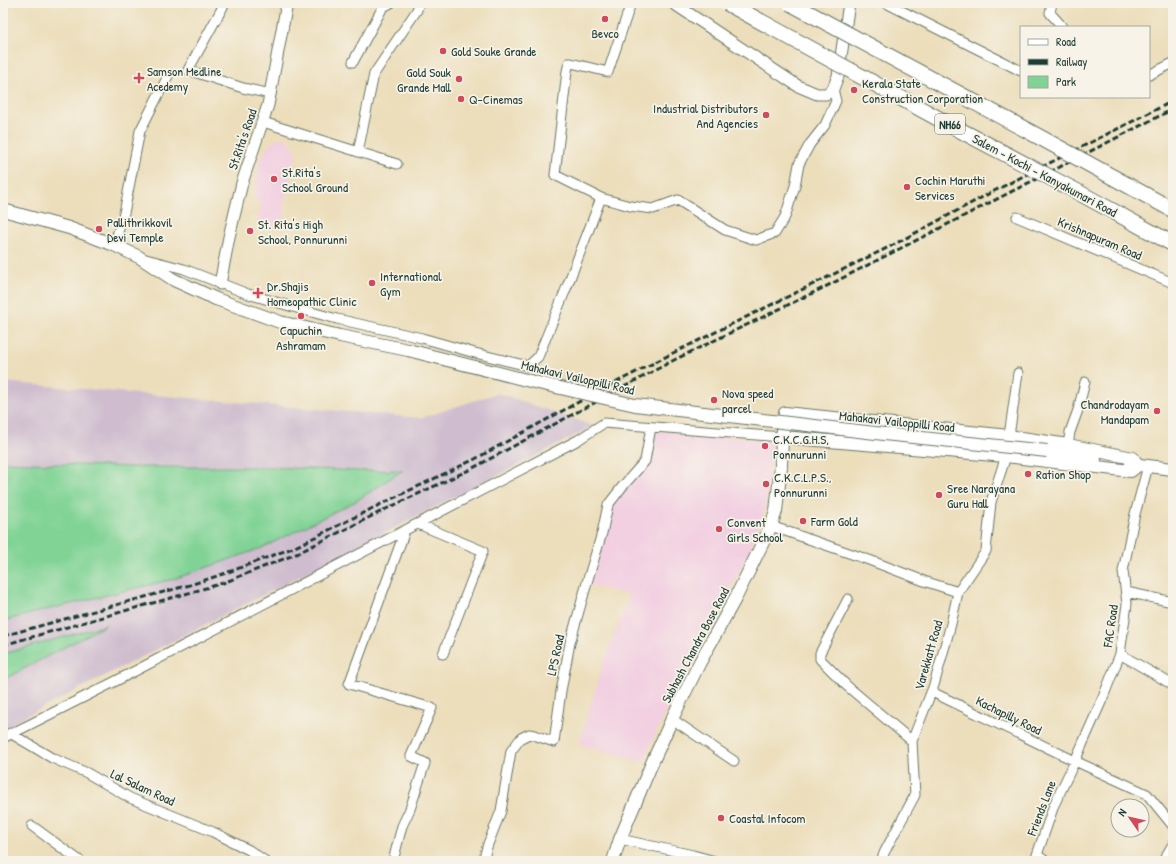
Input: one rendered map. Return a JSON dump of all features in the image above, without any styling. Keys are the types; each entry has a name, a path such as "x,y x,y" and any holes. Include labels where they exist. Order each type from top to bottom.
{"highway":[{"name":"Salem - Kochi - Kanyakumari Road","path":"727,3 952,126 1173,244"},
{"name":"NH66","path":"790,3 1173,210"}],"main road":[{"name":"Mahakavi Vailoppilli Road","path":"3,210 69,228 114,246 139,258 181,284 216,299 280,322 408,350 534,382 635,405 1046,451 1110,462 1173,469"},
{"name":"Subhash Chandra Bose Road","path":"613,861 620,839 672,719 771,526 776,512 785,414 1009,436"},
{"path":"782,437 1006,456 1130,472 1143,466 1133,458 1068,445 1009,436"}],"street":[{"path":"224,3 188,70 243,88 270,94"},
{"name":"St.Rita's Road","path":"220,284 229,237 242,183 268,105 287,3"},
{"path":"353,62 383,7 391,3"},
{"path":"358,152 374,74 417,10 420,3"},
{"path":"631,3 608,72 572,63 569,63 567,71 555,175 600,198 630,206 653,209 678,200 725,230 756,240 775,233 785,217 795,186 799,164 810,144 825,125 836,101 833,89"},
{"path":"673,3 798,86 817,94 826,94 833,89 838,76 849,3"},
{"path":"886,3 1019,69"},
{"path":"1052,3 1050,13 1061,26"},
{"path":"1150,74 1173,63"},
{"path":"114,246 124,213 140,132 168,76"},
{"path":"263,122 397,164"},
{"path":"139,258 184,270 248,294 337,319 422,338 475,354 528,366 538,357 566,289 600,198"},
{"name":"Krishnapuram Road","path":"1017,217 1173,283"},
{"path":"1009,436 1018,373"},
{"path":"1068,445 1070,432 1078,410 1085,382"},
{"path":"7,736 405,531 578,440 604,423 782,437"},
{"name":"LPS Road","path":"483,861 501,811 511,751 521,738 529,734 554,742 561,691 570,643 602,533 608,506 622,487 645,461 651,427"},
{"name":"Varekkatt Road","path":"881,861 915,795 912,741 932,692 952,624 958,592 986,551 991,502 1006,456"},
{"name":"FAC Road","path":"1075,761 1102,700 1120,654 1127,604 1123,571 1143,466"},
{"path":"418,524 483,551 442,654"},
{"path":"771,526 958,592"},
{"path":"393,861 402,826 410,809 425,763 412,756 432,708 349,684 405,531"},
{"path":"1126,592 1173,602"},
{"path":"848,599 820,653 820,659 847,686 912,741"},
{"path":"1120,654 1173,685"},
{"name":"Kachapilly Road","path":"932,692 1147,794 1173,826"},
{"path":"672,719 734,761"},
{"name":"Lal Salam Road","path":"7,736 86,773 130,798 213,832 249,850 265,861"},
{"name":"Friends Lane","path":"1046,861 1037,855 1054,805 1075,761"},
{"path":"32,826 80,861"},
{"path":"620,839 714,861"},
{"path":"1163,861 1173,844"}],"shaded area":[{"name":"St.Rita's School Ground","path":"286,137 297,154 283,206 286,211 283,220 273,227 257,222 262,204 254,199 260,159 269,145 277,139"},
{"path":"3,382 421,418 498,393 594,426 26,716 3,730"},
{"path":"654,430 773,441 765,508 748,555 679,681 643,762 579,744 605,657 630,595 590,585 611,507 648,462"}],"green space":[{"path":"3,462 134,467 271,467 358,471 403,470 356,501 262,548 174,579 3,621"},
{"path":"106,625 3,680 3,654"}],"railway":[{"path":"3,636 190,585 295,547 475,459 584,399 673,353 893,245 992,192 1173,101"},
{"path":"3,645 223,583 296,554 471,469 676,359 823,288 1173,109"}],"place":[{"name":"Bevco","path":"605,19"},
{"name":"Gold Souke Grande","path":"443,51"},
{"name":"Samson Medline Acedemy","path":"139,78"},
{"name":"Gold Souk Grande Mall","path":"459,79"},
{"name":"Kerala State Construction Corporation","path":"854,90"},
{"name":"Q-Cinemas","path":"461,99"},
{"name":"Industrial Distributors And Agencies","path":"766,115"},
{"name":"St.Rita's School Ground","path":"274,179"},
{"name":"Cochin Maruthi Services","path":"907,187"},
{"name":"Pallithrikkovil Devi Temple","path":"99,229"},
{"name":"St. Rita's High School, Ponnurunni","path":"250,231"},
{"name":"International Gym","path":"372,283"},
{"name":"Dr.Shajis Homeopathic Clinic","path":"258,293"},
{"name":"Capuchin Ashramam","path":"301,316"},
{"name":"Nova speed parcel","path":"714,400"},
{"name":"Chandrodayam Mandapam","path":"1157,411"},
{"name":"C.K.C.G.H.S, Ponnurunni","path":"765,446"},
{"name":"Ration Shop","path":"1028,474"},
{"name":"C.K.C.L.P.S., Ponnurunni","path":"766,484"},
{"name":"Sree Narayana Guru Hall","path":"939,495"},
{"name":"Farm Gold","path":"803,521"},
{"name":"Convent Girls School","path":"719,529"},
{"name":"Coastal Infocom","path":"721,818"}]}
